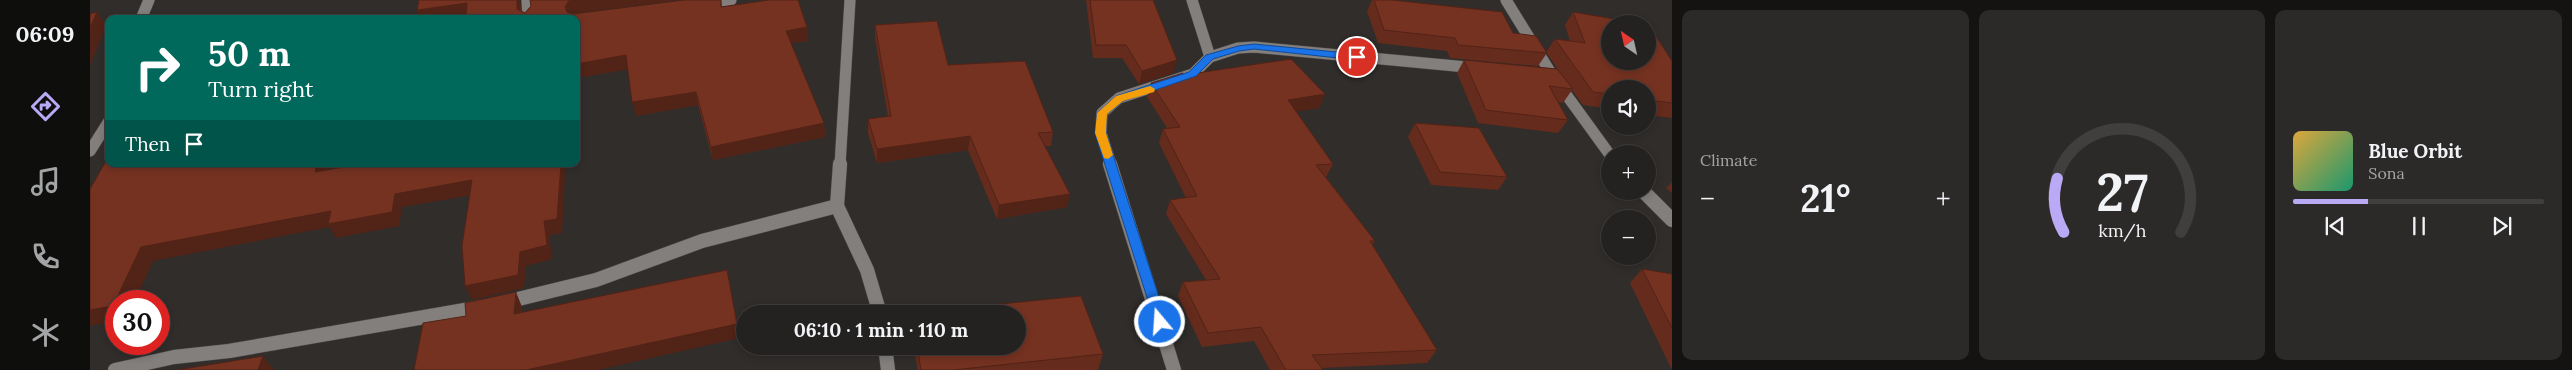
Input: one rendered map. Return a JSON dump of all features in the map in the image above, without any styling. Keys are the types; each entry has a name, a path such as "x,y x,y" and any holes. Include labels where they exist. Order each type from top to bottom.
{"street":[{"path":"144,15 149,0"},
{"path":"527,0 528,15"},
{"path":"692,5 731,0"},
{"path":"850,0 837,206 867,270 877,305"},
{"path":"1192,0 1210,57"},
{"path":"1506,0 1552,75 1603,145"},
{"path":"1174,370 1101,133 1102,113 1119,98 1193,74 1210,57 1238,48 1254,47 1484,68"},
{"path":"1533,73 1552,75"},
{"path":"90,151 105,127"},
{"path":"1652,200 1672,220"},
{"path":"115,370 174,357 229,351 483,307 596,280 702,242 837,206"},
{"path":"886,355 888,370"}],"building":[{"path":"419,0 517,0 517,9 525,13 531,6 530,0 571,0 565,7 567,12 573,14 684,0 721,0 721,7 769,0 798,0 807,27 786,31 824,123 711,147 696,92 632,102 626,55 580,63 580,15 466,15 467,3 417,10"},
{"path":"1090,0 1153,0 1177,60 1142,71 1126,45 1096,45"},
{"path":"1374,0 1392,0 1502,12 1513,33 1536,36 1547,53 1458,45 1455,38 1384,30"},
{"path":"97,12 90,28 90,14"},
{"path":"1573,12 1601,17 1601,70 1656,70 1656,36 1672,61 1672,103 1656,101 1656,80 1601,80 1601,93 1593,92 1555,39 1585,43"},
{"path":"937,21 948,65 1025,61 1053,132 1038,133 1070,194 999,205 970,136 877,149 868,119 891,116 875,25"},
{"path":"1291,59 1325,94 1288,100 1333,164 1316,165 1375,241 1370,241 1437,350 1312,355 1323,370 1286,370 1261,327 1208,333 1183,282 1220,279 1170,200 1197,196 1163,129 1180,127 1151,83 1183,73 1184,75"},
{"path":"1464,60 1557,69 1573,89 1549,86 1568,120 1486,110"},
{"path":"1415,123 1479,128 1507,177 1440,172"},
{"path":"105,163 105,167 316,167 315,172 344,167 561,167 557,219 544,221 547,245 520,252 518,275 465,286 462,246 472,180 395,194 392,212 328,224 331,211 141,247 121,290 105,290 105,307 90,310 90,189"},
{"path":"1642,269 1672,274 1672,328"},
{"path":"727,270 736,324 526,370 414,370 423,323 466,316 465,303 516,292 514,314"},
{"path":"1081,296 1103,354 953,370 921,370 918,355 1026,355 1026,305 991,305"},
{"path":"263,356 258,370 177,370"}],"slow traffic":[{"path":"1108,155 1101,133 1102,113 1119,98 1150,89"}],"route":[{"path":"1160,322 1101,133 1102,113 1119,98 1163,86 1193,74 1210,57 1238,48 1254,47 1357,57"}]}
